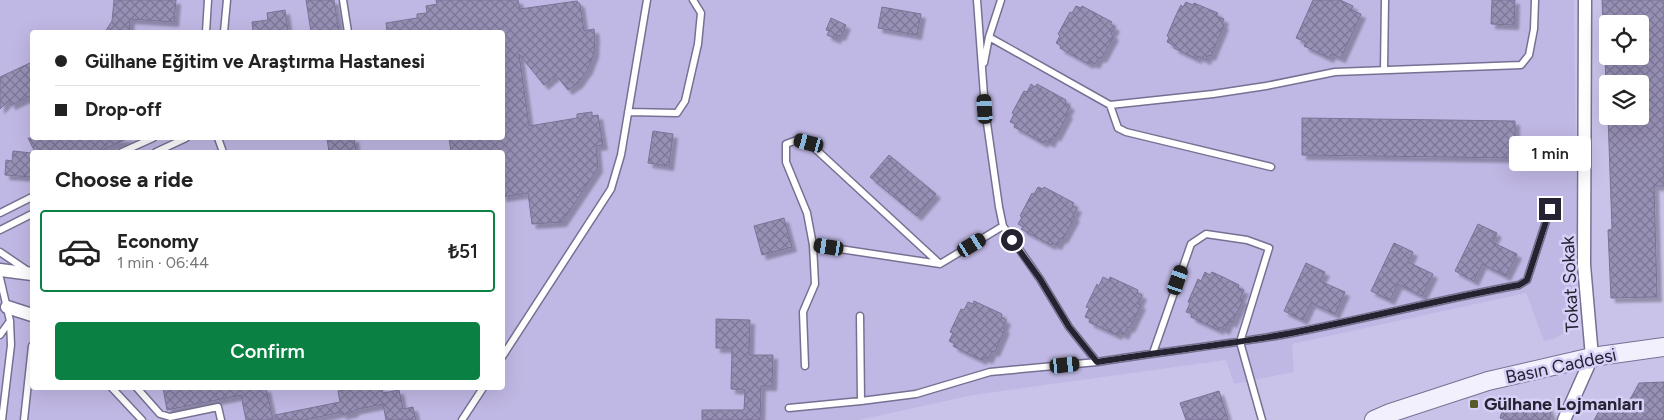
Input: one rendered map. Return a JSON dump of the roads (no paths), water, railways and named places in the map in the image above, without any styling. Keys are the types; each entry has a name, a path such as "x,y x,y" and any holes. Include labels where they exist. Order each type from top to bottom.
{"street":[{"name":"Tokat Sokak","path":"1585,0 1584,265 1592,357"},
{"path":"0,270 30,274"},
{"path":"7,307 30,314"},
{"name":"Basın Caddesi","path":"1374,420 1488,381 1592,357 1664,347"},
{"path":"1564,420 1592,357"}],"lane":[{"path":"206,30 208,0"},
{"path":"224,30 227,0"},
{"path":"344,0 348,30"},
{"path":"505,352 611,189 621,155 647,0"},
{"path":"628,112 677,113 685,101 698,44 701,13 693,0"},
{"path":"977,0 985,109 1003,226 1040,279 1069,327 1097,362"},
{"path":"982,71 989,37 1001,0"},
{"path":"1384,70 1385,0"},
{"path":"989,37 1110,104 1213,94 1266,86 1335,72 1521,65 1529,55 1534,29 1535,0"},
{"path":"1110,104 1118,128 1126,132 1271,167"},
{"path":"126,150 149,140"},
{"path":"160,150 182,140"},
{"path":"805,366 803,312 814,284 813,245 807,213 786,162 786,144 797,140 809,143 940,264"},
{"path":"0,213 30,198"},
{"path":"790,408 916,394 990,372 1097,362 1294,333 1460,296 1519,285 1527,280 1550,209"},
{"path":"0,230 30,215"},
{"path":"813,245 940,264 1003,226"},
{"path":"1153,353 1191,244 1206,234 1247,240 1269,248 1240,342 1262,420"},
{"path":"0,252 30,273"},
{"path":"0,278 10,321 11,345 2,420"},
{"path":"860,316 861,401"},
{"path":"0,335 10,321"},
{"path":"24,420 30,364"},
{"path":"114,390 142,420"},
{"path":"139,390 160,414 170,417 218,407 221,420"},
{"path":"462,420 482,390"}],"place":[{"name":"Gülhane Lojmanları","path":"1474,404"}]}
